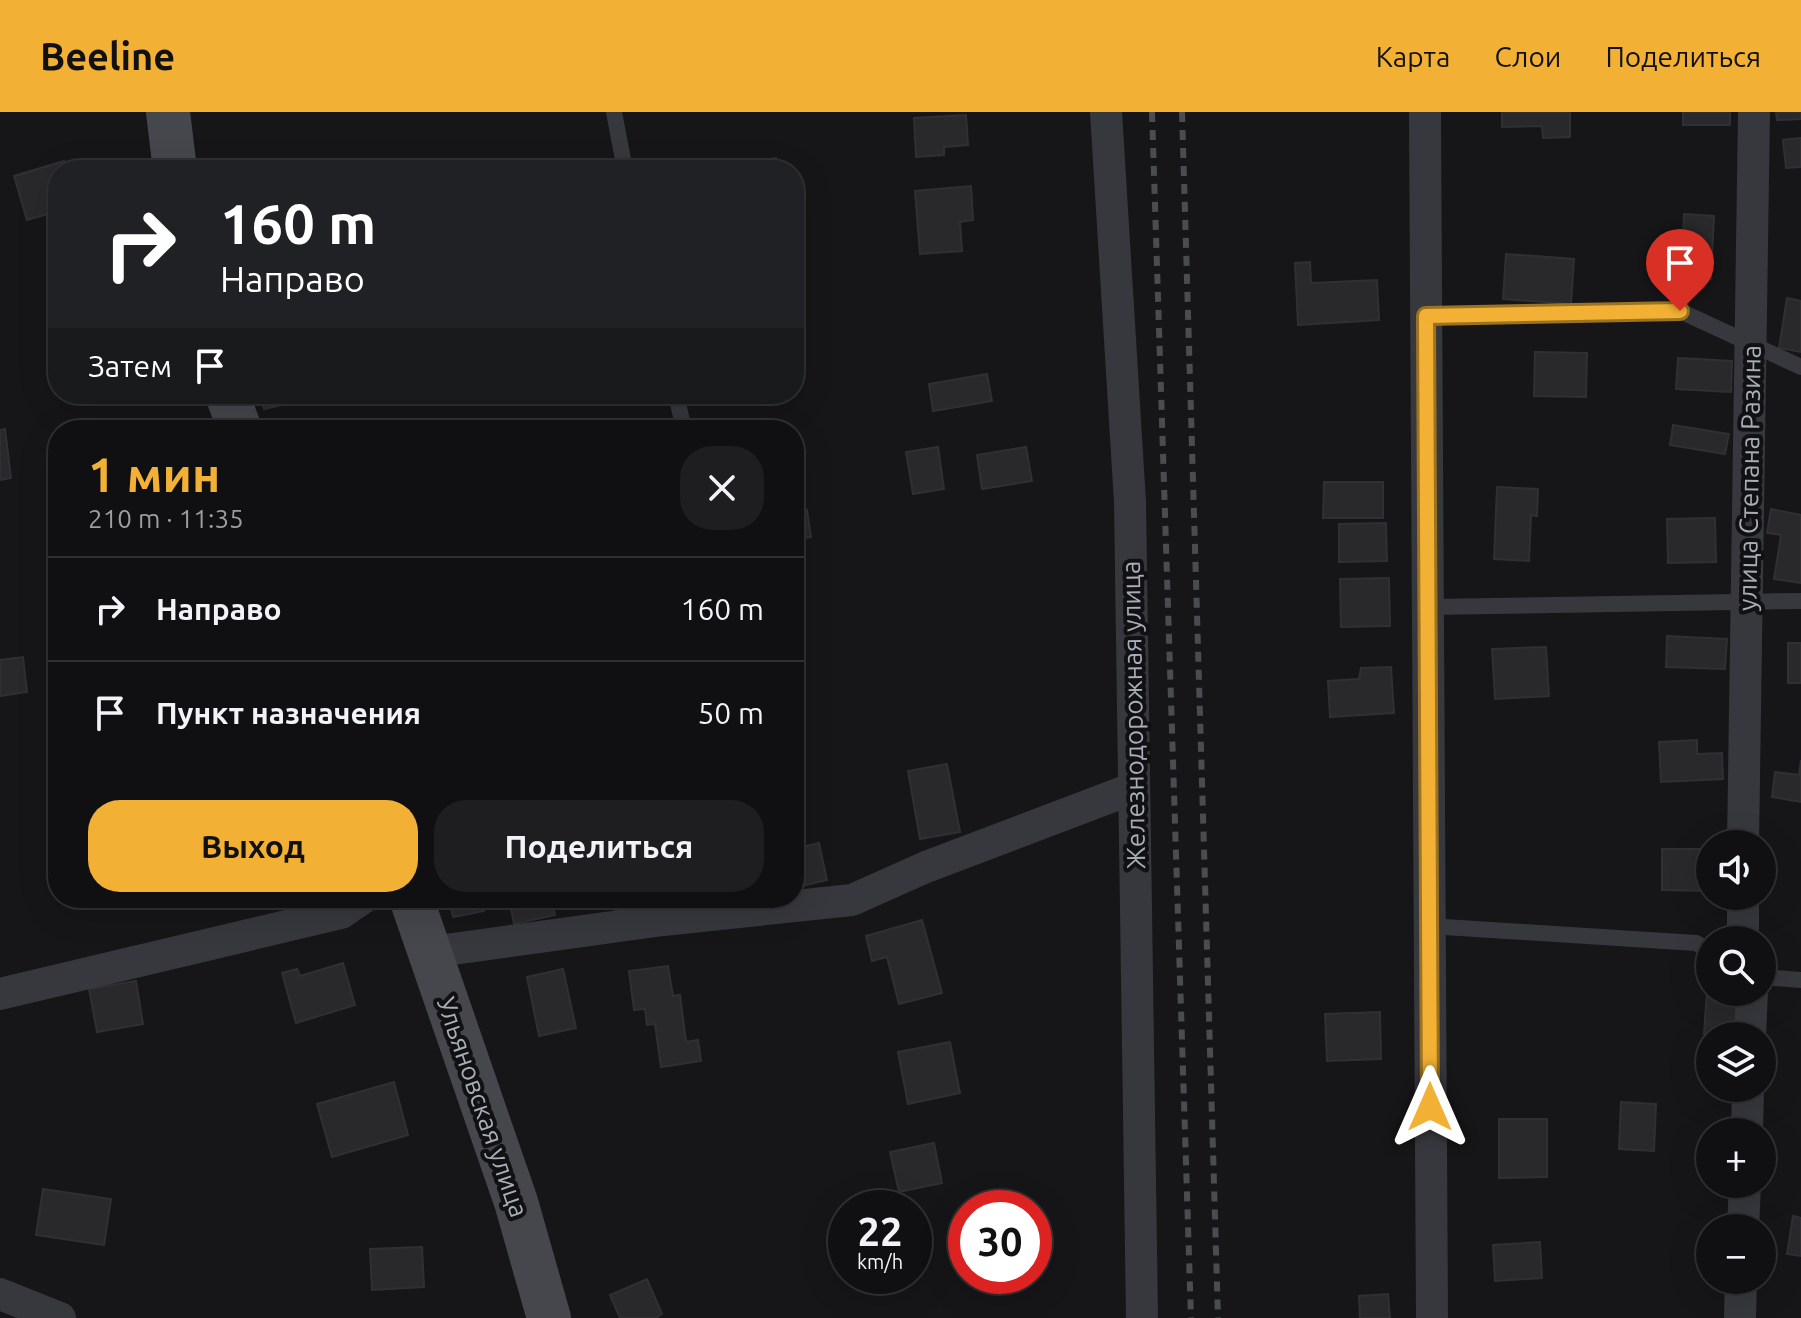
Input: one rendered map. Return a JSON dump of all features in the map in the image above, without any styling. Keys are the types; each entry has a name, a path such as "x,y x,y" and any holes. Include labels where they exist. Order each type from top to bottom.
{"main road":[{"path":"168,112 174,160"},
{"name":"Ульяновская улица","path":"415,908 516,1202 549,1318"}],"street":[{"name":"Железнодорожная улица","path":"1106,112 1130,502 1142,1318"},
{"path":"1425,112 1432,1318"},
{"name":"улица Степана Разина","path":"1743,830 1754,112"},
{"path":"804,905 852,900 926,867 1134,788"},
{"path":"0,994 341,913 348,908"},
{"path":"431,952 663,920 776,908"},
{"path":"0,1294 60,1318"},
{"path":"1740,1318 1741,1294"}],"lane":[{"path":"614,112 623,160"},
{"path":"1426,316 1680,311 1801,367"},
{"path":"1428,607 1801,601"},
{"path":"1429,926 1696,943"},
{"path":"1776,978 1801,980"}],"building":[{"path":"1502,112 1570,112 1570,137 1543,138 1542,126 1502,127"},
{"path":"1683,112 1730,112 1730,125 1683,125"},
{"path":"1776,112 1801,112 1801,119 1777,120"},
{"path":"966,115 968,145 944,147 944,155 916,157 914,118"},
{"path":"1801,138 1801,167 1786,168 1783,140"},
{"path":"48,166 48,214 27,220 14,176"},
{"path":"971,186 973,220 960,222 962,251 920,254 915,191"},
{"path":"1684,214 1714,216 1711,279 1681,277"},
{"path":"1506,254 1574,259 1571,304 1503,299"},
{"path":"1310,262 1311,283 1377,280 1379,320 1298,325 1295,263"},
{"path":"1787,298 1801,301 1801,352 1779,348"},
{"path":"1535,352 1587,353 1586,397 1534,396"},
{"path":"1678,358 1732,361 1731,392 1676,389"},
{"path":"987,374 992,401 933,411 929,384"},
{"path":"263,404 286,404 264,409"},
{"path":"1673,425 1729,434 1725,454 1670,445"},
{"path":"5,429 11,478 0,480 0,430"},
{"path":"938,447 944,489 913,494 906,452"},
{"path":"1026,447 1032,481 982,489 977,455"},
{"path":"1324,482 1383,482 1383,518 1323,518"},
{"path":"1497,487 1538,489 1537,516 1531,515 1529,561 1494,559"},
{"path":"1771,509 1801,515 1801,583 1774,579 1781,535 1767,533"},
{"path":"804,510 807,510 811,537 804,538"},
{"path":"1715,518 1716,562 1668,563 1667,519"},
{"path":"1386,523 1387,561 1339,562 1339,524"},
{"path":"1389,578 1390,626 1341,627 1340,579"},
{"path":"1667,636 1727,639 1725,669 1666,667"},
{"path":"1788,643 1801,643 1801,683 1788,683"},
{"path":"1546,647 1549,696 1495,699 1492,649"},
{"path":"23,657 27,692 0,696 0,660"},
{"path":"1391,667 1394,713 1330,717 1328,681 1359,679 1361,668"},
{"path":"1697,740 1697,754 1722,753 1723,779 1661,782 1659,742"},
{"path":"1801,760 1801,802 1772,797 1775,772 1799,775"},
{"path":"947,764 960,832 920,839 908,771"},
{"path":"819,843 827,880 804,886 804,847"},
{"path":"1662,849 1696,849 1696,891 1662,890"},
{"path":"451,908 483,908 484,911 453,917"},
{"path":"511,908 553,908 555,915 514,924"},
{"path":"614,908 644,908 614,912"},
{"path":"922,920 942,993 899,1004 887,957 872,961 866,936"},
{"path":"343,963 355,1005 296,1023 282,973 297,969 300,976"},
{"path":"668,966 673,996 680,995 686,1042 698,1040 701,1061 661,1067 655,1024 647,1025 645,1009 634,1010 629,971"},
{"path":"563,969 576,1028 539,1036 527,977"},
{"path":"136,981 143,1024 97,1032 89,989"},
{"path":"1706,1006 1748,1006 1747,1022 1705,1022"},
{"path":"1380,1012 1381,1059 1327,1061 1325,1014"},
{"path":"950,1042 960,1093 908,1104 898,1052"},
{"path":"394,1082 408,1135 332,1157 317,1104"},
{"path":"1621,1102 1656,1104 1654,1151 1619,1149"},
{"path":"1499,1119 1547,1119 1547,1177 1499,1178"},
{"path":"934,1143 942,1183 899,1190 890,1152"},
{"path":"43,1189 111,1199 104,1245 36,1235"},
{"path":"1793,1216 1801,1218 1801,1256 1787,1254"},
{"path":"1540,1242 1542,1278 1495,1281 1493,1245"},
{"path":"422,1247 424,1287 372,1290 370,1249"},
{"path":"647,1279 662,1314 656,1318 620,1318 610,1295"},
{"path":"1388,1294 1390,1318 1360,1318 1359,1296"}],"railway":[{"path":"1152,112 1191,1318"},
{"path":"1182,112 1218,1318"}],"route":[{"path":"1430,1107 1426,316 1680,311"}]}
